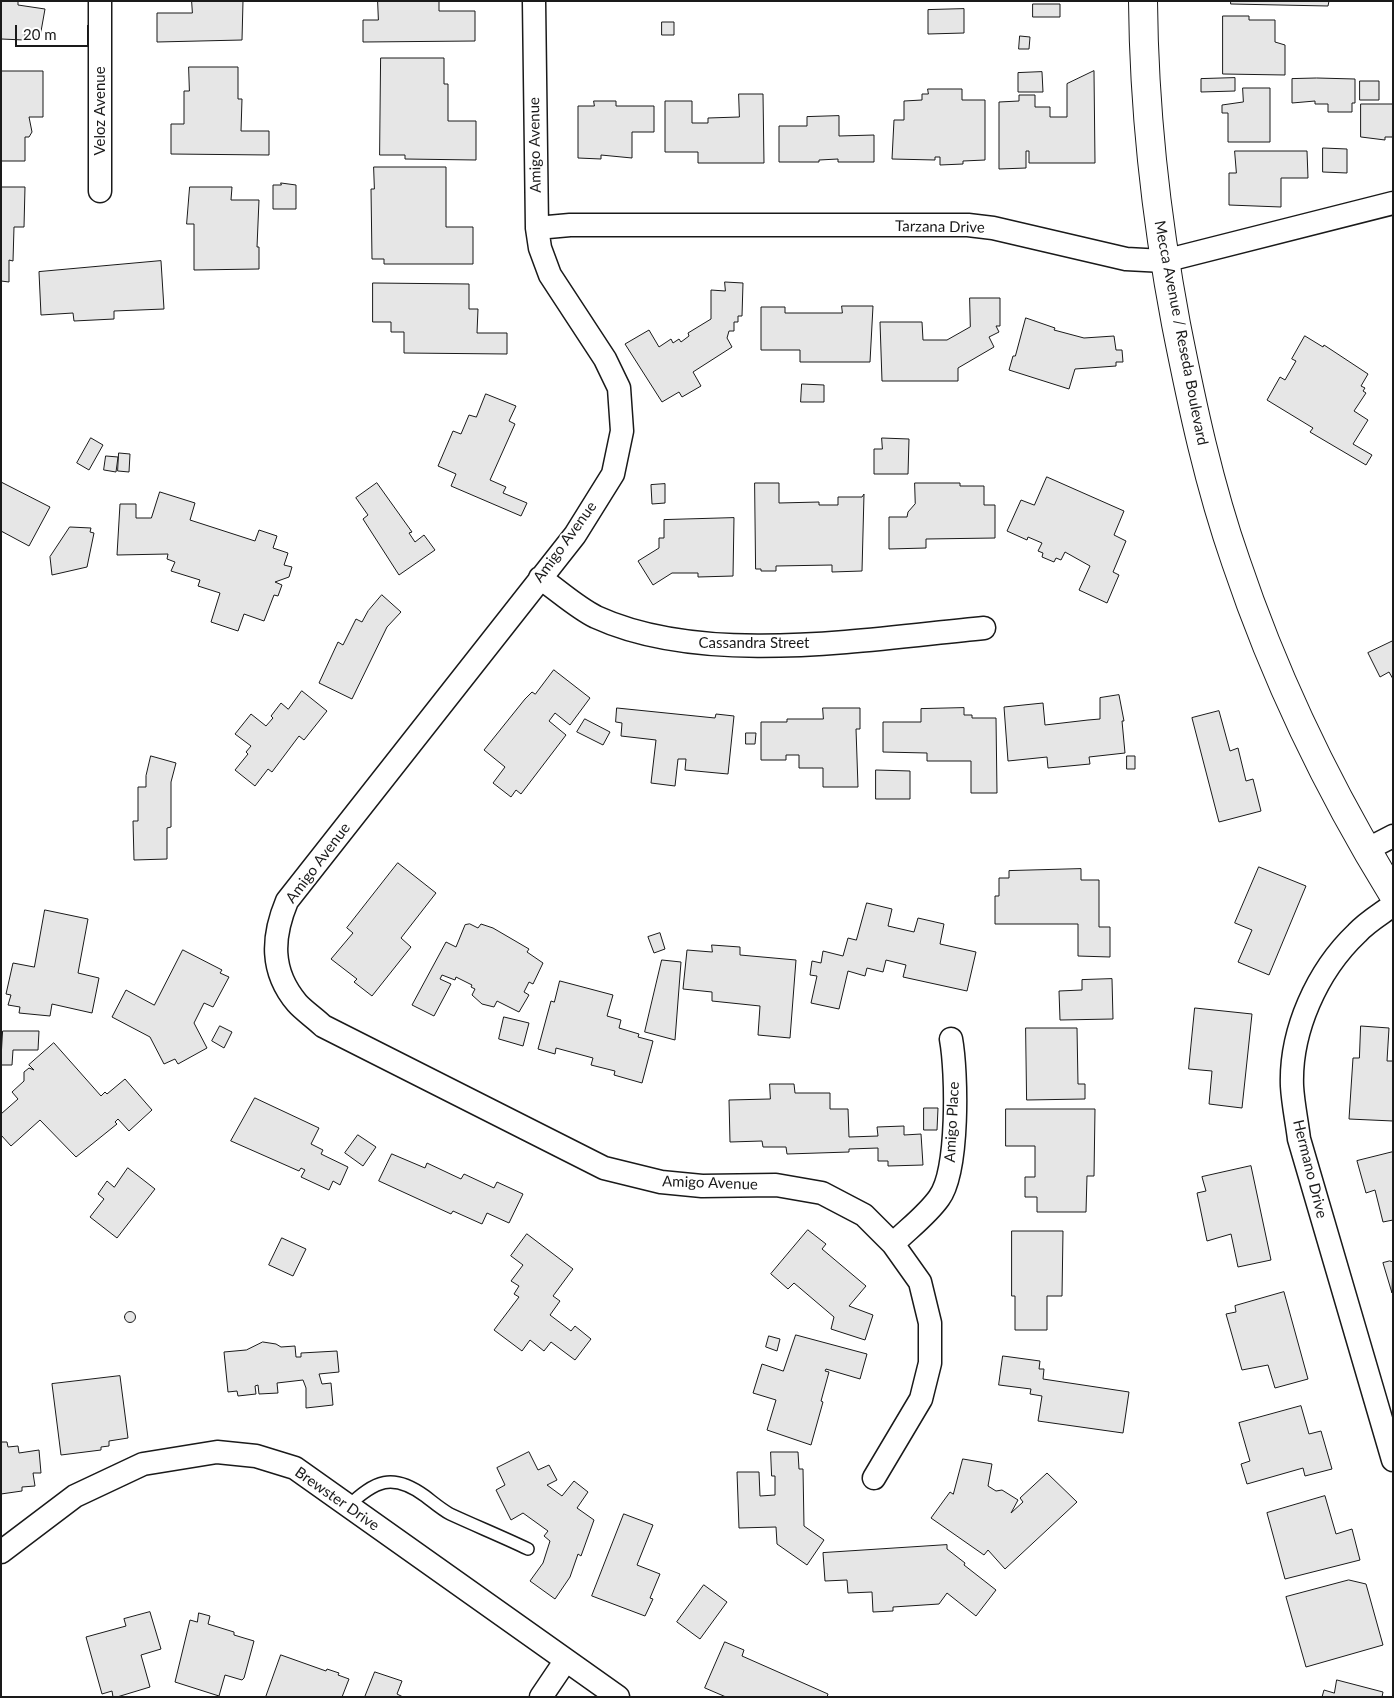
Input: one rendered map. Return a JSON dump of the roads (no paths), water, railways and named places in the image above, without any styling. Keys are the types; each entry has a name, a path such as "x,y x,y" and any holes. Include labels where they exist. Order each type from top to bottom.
{"main road":[{"name":"Mecca Avenue / Reseda Boulevard","path":"1144,1 1156,206 1164,261 1193,410 1236,563 1285,688 1320,763 1366,850 1393,894"}],"street":[{"name":"Veloz Avenue","path":"100,1 100,192"},
{"name":"Amigo Avenue","path":"534,1 537,228 540,248 550,275 605,359 619,388 622,431 613,474 575,535 287,901 277,925 275,946 281,975 297,1002 323,1026 604,1168 661,1182 702,1186 776,1185 822,1192 864,1215 893,1244 920,1282 930,1323 930,1363 921,1399 874,1478"},
{"name":"Tarzana Drive","path":"537,228 570,225 968,226 993,228 1126,260 1164,261 1393,203"},
{"name":"Cassandra Street","path":"540,578 594,616 645,635 694,643 800,645 984,628"},
{"path":"1366,850 1393,836"},
{"name":"Hermano Drive","path":"1393,905 1363,927 1340,951 1313,992 1296,1043 1292,1086 1299,1139 1393,1460"},
{"name":"Amigo Place","path":"893,1244 940,1198 949,1176 955,1062 951,1039"},
{"name":"Brewster Drive","path":"1,1552 75,1496 143,1464 217,1452 256,1456 295,1468 618,1697"},
{"path":"540,1697 566,1660"}],"lane":[{"path":"348,1506 367,1488 384,1482 396,1482 413,1487 448,1513 528,1549"}]}
